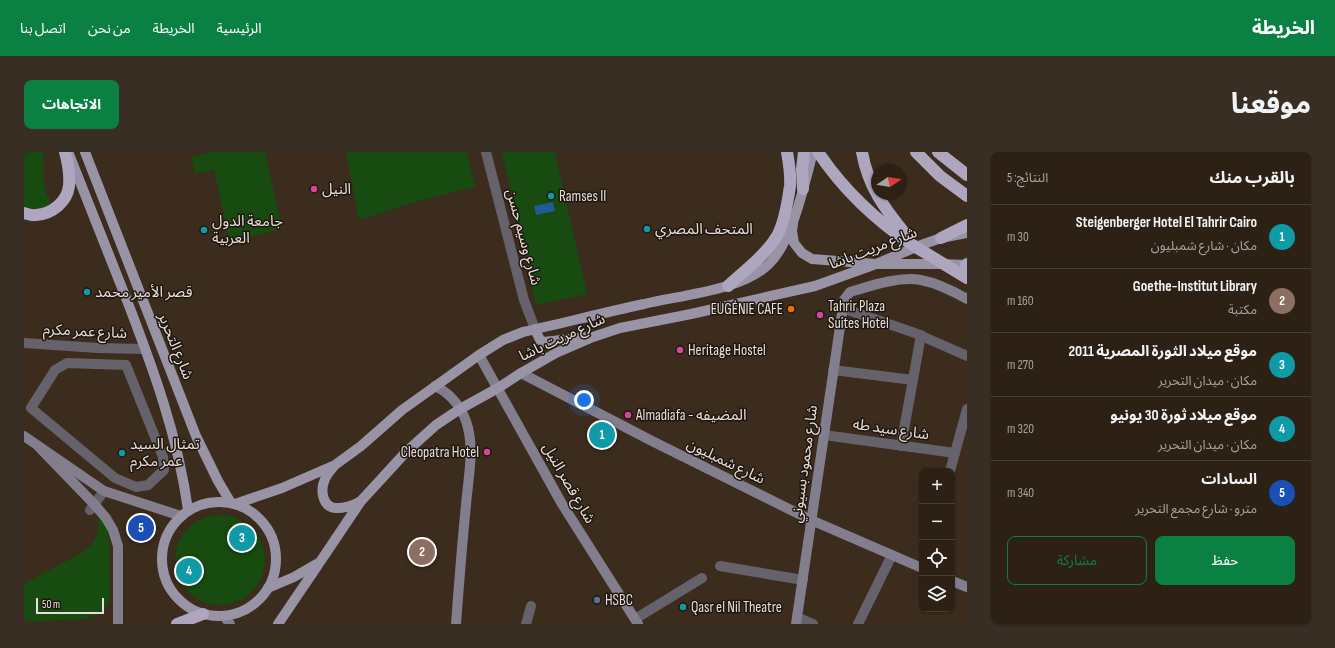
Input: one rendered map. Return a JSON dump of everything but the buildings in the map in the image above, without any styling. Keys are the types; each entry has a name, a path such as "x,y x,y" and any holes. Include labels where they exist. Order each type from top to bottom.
{"highway":[{"path":"24,213 34,216 46,214 57,208 65,198 69,177 65,152"},
{"path":"780,152 788,196"},
{"path":"728,286 761,255 777,236 784,216 790,185 790,169 787,152"},
{"path":"803,189 804,152"},
{"path":"818,152 841,183 867,210 887,227 914,246 967,278"},
{"path":"862,152 870,182 883,206 914,246"},
{"path":"916,152 940,176 967,196"},
{"path":"938,152 967,175"},
{"path":"941,238 967,225"},
{"path":"177,624 203,614"}],"main road":[{"name":"شارع التحرير","path":"68,152 145,349 173,430 185,483 185,513"},
{"name":"شارع التحرير","path":"85,152 194,430 218,481 233,503"},
{"name":"شارع مريت باشا","path":"233,503 282,488 335,464 361,446 402,410 479,355 513,336 535,329 645,303 728,286 749,277 769,264 782,247 803,189 813,152"},
{"path":"793,218 792,231 794,243 802,253 812,259 876,264 966,265"},
{"name":"شارع مريت باشا","path":"268,588 294,577 320,562 361,501 412,446 436,425 460,409 556,353 593,337 620,328 691,314 815,286 876,264 921,245 941,238 967,232"},
{"path":"535,329 540,340 544,342 593,337"},
{"path":"335,464 326,476 322,487 325,502 338,508 361,501"},
{"path":"216,502 233,503 249,510 260,520 269,532 275,546 276,560 274,575 268,588 260,599 249,608 237,613 227,620 203,614 187,606 174,594 166,580 162,563 164,546 170,530 185,513 202,504 216,502"},
{"path":"278,624 320,562"}],"street":[{"name":"شارع وسيم حسن","path":"486,152 524,300 535,329"},
{"path":"967,298 941,286 920,280 903,279 850,292 844,300 842,308 921,336 967,356"},
{"name":"شارع محمود بسيوني","path":"797,621 842,308"},
{"path":"901,446 921,336"},
{"name":"شارع عمر مكرم","path":"24,343 98,348 145,349"},
{"name":"شارع قصر النيل","path":"479,355 562,504 636,622"},
{"path":"67,363 89,364 126,365 163,457 164,470 148,485 136,487 115,478 31,408 55,370 67,363"},
{"path":"833,370 914,380"},
{"name":"شارع شمبليون","path":"521,373 644,438 811,520 919,567"},
{"path":"436,386 449,394 460,409 468,428 470,441 470,463 456,624"},
{"path":"951,468 967,409"},
{"name":"شارع سيد طه","path":"824,435 955,453"},
{"path":"24,436 104,491 185,513"},
{"path":"38,446 92,507 106,518 113,530 118,546 118,624"},
{"path":"92,507 104,491"},
{"path":"858,624 892,554"},
{"path":"720,566 803,580"},
{"path":"636,622 702,578"},
{"path":"955,581 967,587"},
{"path":"526,624 531,606"},
{"path":"797,621 813,624"}],"green space":[{"path":"24,152 43,152 45,190 51,202 47,207 35,209 24,207"},
{"path":"207,152 265,152 282,229 230,241 214,170 195,174 191,157"},
{"path":"346,152 467,152 475,187 414,202 359,220"},
{"path":"502,152 555,152 587,294 536,305"},
{"path":"98,515 104,521 109,532 110,598 108,605 99,613 86,619 24,622 24,584 85,551 97,535"},
{"path":"220,515 237,519 252,528 261,543 265,560 261,577 252,592 237,601 220,605 203,601 188,592 179,577 175,560 179,543 188,528 203,519"}],"water":[{"path":"553,202 555,211 536,215 534,206"}],"place":[{"name":"النيل","path":"314,189"},
{"name":"Ramses II","path":"551,196"},
{"name":"المتحف المصري","path":"647,229"},
{"name":"جامعة الدول العربية","path":"204,230"},
{"name":"قصر الأمير محمد","path":"87,292"},
{"name":"EUGÉNIE CAFE","path":"791,309"},
{"name":"Tahrir Plaza Suites Hotel","path":"820,315"},
{"name":"Heritage Hostel","path":"680,350"},
{"name":"Almadiafa - المضيفه","path":"628,415"},
{"name":"Steigenberger Hotel El Tahrir Cairo","path":"602,435"},
{"name":"Cleopatra Hotel","path":"487,452"},
{"name":"تمثال السيد عمر مكرم","path":"122,453"},
{"name":"السادات","path":"141,528"},
{"name":"موقع ميلاد الثورة المصرية 2011","path":"242,538"},
{"name":"Goethe-Institut Library","path":"422,552"},
{"name":"موقع ميلاد ثورة 30 يونيو","path":"189,571"},
{"name":"HSBC","path":"597,600"},
{"name":"Qasr el Nil Theatre","path":"683,607"}]}
